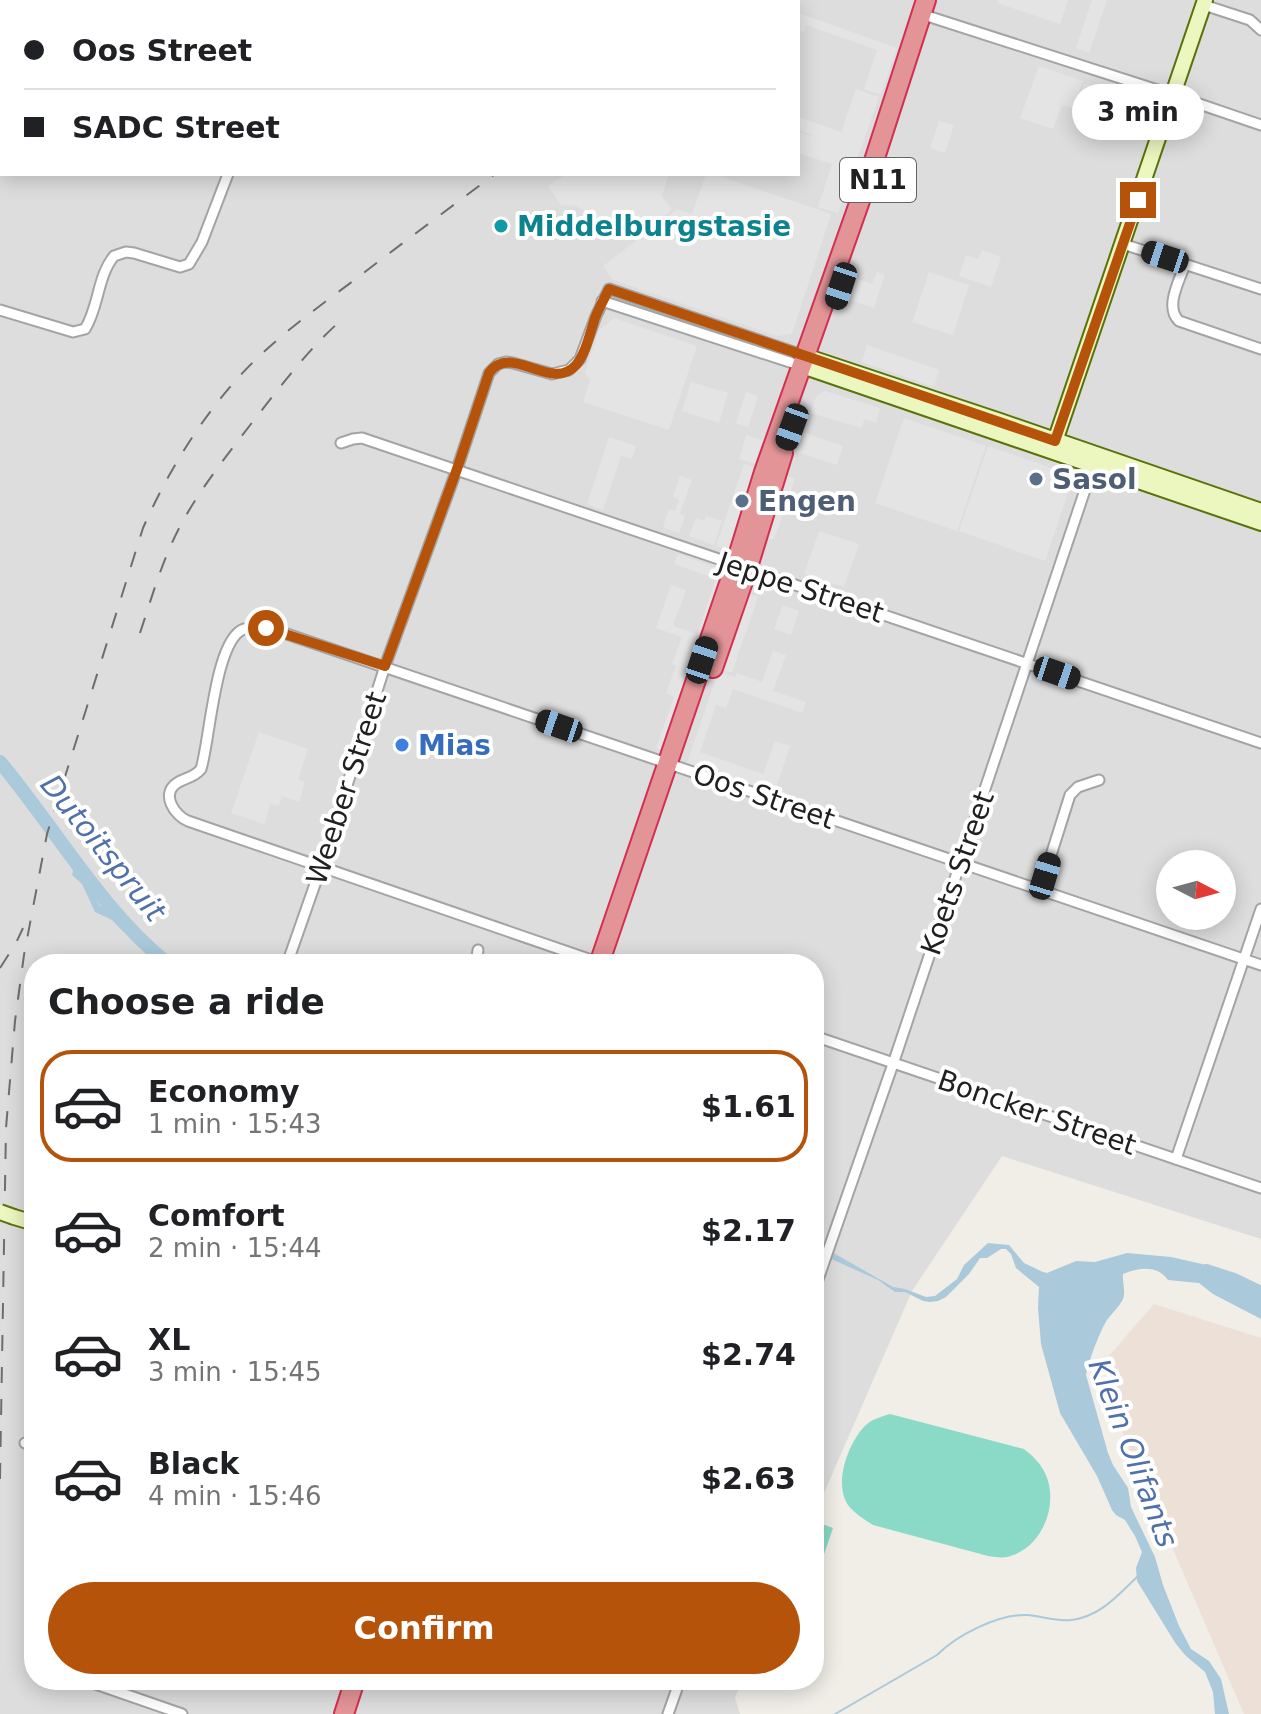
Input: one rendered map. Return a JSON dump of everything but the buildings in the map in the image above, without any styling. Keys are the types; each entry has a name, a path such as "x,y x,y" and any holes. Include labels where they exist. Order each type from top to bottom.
{"highway":[{"name":"N11","path":"607,954 785,448 809,363 927,11 938,0"},
{"path":"344,1714 352,1690"},
{"path":"357,1714 365,1690"}],"main road":[{"path":"1054,446 1204,2"},
{"path":"809,363 1054,446 1261,523"},
{"path":"1095,461 1261,511"}],"street":[{"path":"1204,2 1250,20 1261,30"},
{"path":"927,11 1261,125"},
{"path":"0,310 73,332 85,329 110,261 120,253 134,253 180,267 189,264 202,242 227,176"},
{"path":"1123,244 1261,289"},
{"path":"1185,264 1172,306 1175,317 1261,349"},
{"name":"Weeber Street","path":"291,954 385,666 457,469 485,381 493,368 506,362 552,374 569,370 580,359 609,289 809,363"},
{"path":"602,301 809,363"},
{"name":"Jeppe Street","path":"341,443 362,438 1261,743"},
{"name":"Koets Street","path":"824,1257 893,1064 1095,461"},
{"name":"Oos Street","path":"321,867 182,819 171,804 171,790 201,769 215,694 229,643 244,629 266,628 385,666 1261,965"},
{"path":"1040,890 1070,795 1078,787 1099,780"},
{"path":"321,867 575,954"},
{"path":"1176,1159 1261,909"},
{"path":"477,954 478,950"},
{"name":"Boncker Street","path":"824,1040 1261,1188"},
{"path":"113,1690 182,1714"},
{"path":"668,1714 676,1690"}],"shaded area":[{"path":"800,0 1261,0 1261,1239 1002,1156 912,1291 824,1493 824,954 24,954 24,1690 738,1690 735,1698 740,1714 0,1714 0,176 800,176"},
{"path":"998,0 1068,0 1060,24 997,3"},
{"path":"1092,0 1107,0 1089,53 1076,48"},
{"path":"800,14 897,48 881,95 864,89 877,50 806,25 804,32 800,31"},
{"path":"1039,66 1083,81 1073,108 1062,105 1053,129 1020,118"},
{"path":"1084,83 1098,88 1087,119 1074,114"},
{"path":"856,89 879,97 838,213 818,207 832,164 800,154 800,133 823,139 800,131 800,118 841,132"},
{"path":"939,121 954,125 945,153 930,148"},
{"path":"563,176 668,176 662,196 672,210 640,234 624,212 604,226 598,218 576,206 561,205 548,186"},
{"path":"705,176 719,176 831,214 792,334 777,336 613,280 603,266 677,209 692,214"},
{"path":"982,250 1001,257 991,287 959,276 966,255 978,259"},
{"path":"877,272 885,275 874,308 844,298 852,277 872,284"},
{"path":"929,272 969,285 953,335 912,322"},
{"path":"614,318 697,346 669,430 583,402 590,381 585,373 599,330"},
{"path":"867,345 939,370 934,387 862,362"},
{"path":"691,382 728,393 719,423 682,411"},
{"path":"825,391 880,408 876,423 865,419 861,428 811,413 816,396"},
{"path":"746,392 758,396 748,427 736,423"},
{"path":"904,418 986,446 957,531 875,503"},
{"path":"802,432 843,446 837,465 796,452"},
{"path":"746,435 766,441 759,465 739,459"},
{"path":"609,437 636,446 632,459 621,456 603,510 587,504"},
{"path":"988,446 1065,473 1070,487 1045,561 959,531"},
{"path":"744,464 760,469 734,546 729,550 716,546"},
{"path":"784,475 795,479 774,540 763,537"},
{"path":"680,476 692,480 680,513 685,516 679,533 663,527 669,509 675,511 679,500 673,497"},
{"path":"706,516 722,521 714,545 689,536 696,518 704,521"},
{"path":"819,531 859,544 844,587 804,574"},
{"path":"678,554 726,571 668,752 656,748 674,697 666,693 682,637 656,628 671,585 686,590 673,626 697,634 716,579 674,564"},
{"path":"747,593 758,597 732,673 720,669"},
{"path":"783,605 799,611 791,635 774,629"},
{"path":"773,651 786,655 773,691 806,702 802,713 733,689 726,708 716,705 700,752 763,774 775,741 790,746 773,797 691,769 687,763 718,672 735,677 737,673 762,682"},
{"path":"259,732 308,749 298,779 305,782 299,802 282,796 279,806 271,804 264,824 231,813"},
{"path":"1154,1304 1261,1338 1261,1714 1244,1714 1117,1419 1109,1356"}],"green space":[{"path":"890,1414 1024,1449 1030,1454 1045,1473 1050,1498 1045,1524 1030,1545 1007,1557 988,1556 873,1525 853,1511 844,1496 842,1485 849,1451 867,1424"},
{"path":"824,1525 833,1528 824,1554"}],"water":[{"path":"74,867 99,905 159,954 152,954 112,920 95,912 82,884 72,875"},
{"path":"988,1243 1009,1245 1024,1263 1047,1273 1076,1261 1095,1262 1127,1253 1171,1257 1202,1264 1220,1273 1233,1286 1261,1299 1261,1319 1213,1294 1199,1283 1168,1280 1159,1272 1148,1269 1123,1274 1123,1299 1104,1325 1086,1375 1108,1453 1128,1488 1131,1507 1155,1557 1179,1626 1191,1649 1209,1661 1221,1679 1229,1714 1215,1714 1213,1692 1205,1672 1176,1644 1137,1581 1136,1568 1142,1552 1125,1520 1112,1510 1097,1476 1060,1413 1041,1344 1039,1287 1016,1268 1011,1254 1001,1249 987,1258 980,1258 946,1297 930,1302 905,1292 895,1292 878,1280 827,1257 830,1251 893,1287 926,1297 935,1296 957,1279 964,1265"}],"waterway":[{"name":"Dutoitspruit","path":"0,762 100,894 157,954"},
{"name":"Klein Olifants","path":"1206,1271 1261,1293"},
{"path":"835,1714 979,1627 1016,1616 1071,1620 1091,1615 1138,1576"}],"railway":[{"path":"24,954 47,834 143,528 173,469 222,396 278,339 492,176"},
{"path":"140,633 168,552 196,500 284,382 338,323"},
{"path":"0,968 23,928"},
{"path":"0,1479 6,1128 24,955"}],"place":[{"name":"Middelburgstasie","path":"501,226"},
{"name":"Sasol","path":"1036,479"},
{"name":"Engen","path":"742,501"},
{"name":"Mias","path":"402,745"}],"route":[{"path":"266,628 385,666 489,373 498,364 506,362 552,374 569,370 580,359 609,289 1055,441 1138,200"}]}
